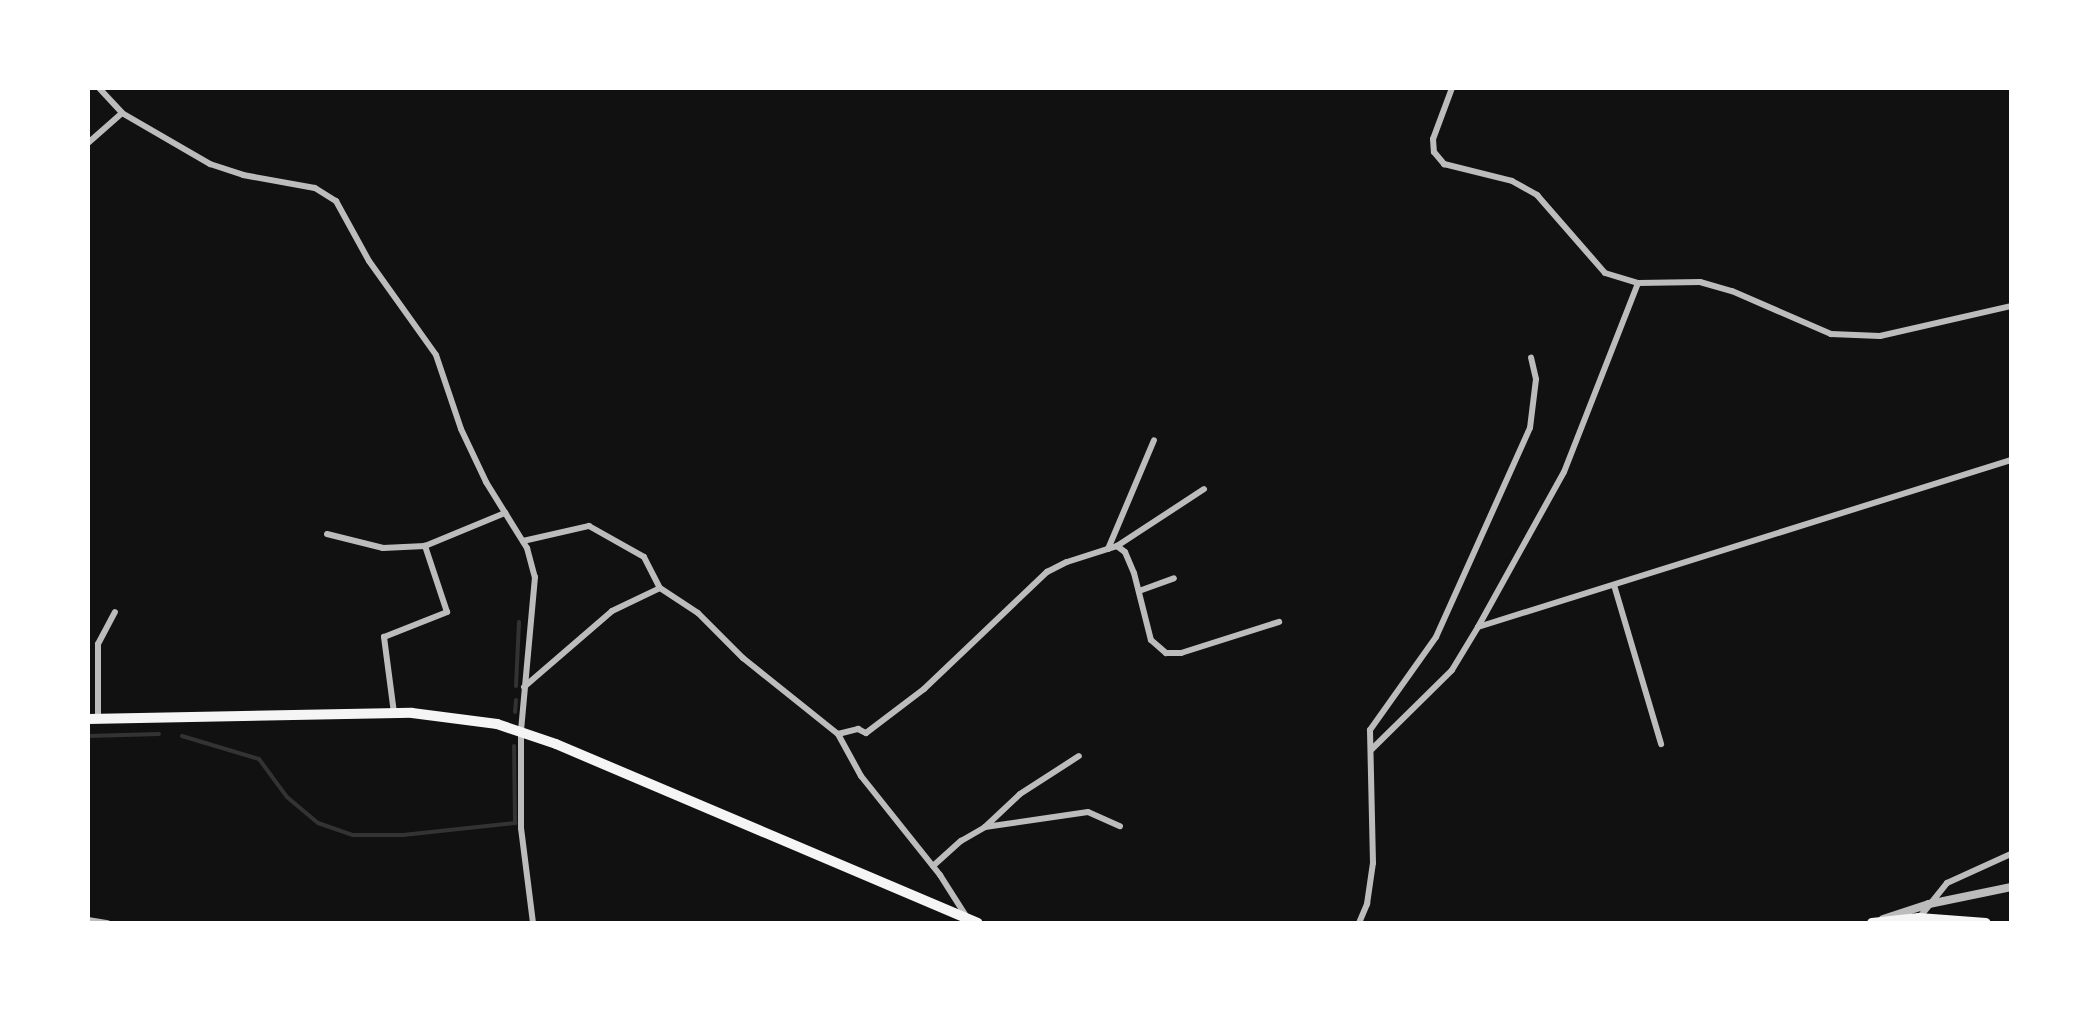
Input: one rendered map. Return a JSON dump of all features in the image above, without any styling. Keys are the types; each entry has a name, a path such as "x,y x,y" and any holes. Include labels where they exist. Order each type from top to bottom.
{"main road":[{"path":"93,719 394,713 453,716 521,730 973,921"},
{"path":"1872,923 1919,918 1986,923"}],"street":[{"path":"99,88 122,113 210,164 243,175 315,188 336,201 369,261 436,355 461,429 523,541 535,577 521,730 521,828 533,923"},
{"path":"1452,88 1433,139 1434,152 1444,164 1512,181 1537,195 1605,273 1638,283 1700,282 1732,291 1831,334 1880,336 2011,306"},
{"path":"88,143 122,113"},
{"path":"1372,749 1452,670 1478,627 1564,472 1638,283"},
{"path":"1359,923 1367,904 1373,863 1370,730 1436,637 1530,428 1536,379 1531,358"},
{"path":"1108,549 1154,440"},
{"path":"1478,627 2011,460"},
{"path":"838,734 858,729 866,733 924,689 1047,572 1117,546 1204,489"},
{"path":"327,534 383,548 425,546 505,513"},
{"path":"523,541 589,526 644,557 660,588 698,613 743,658 838,734 861,776 973,921"},
{"path":"394,713 384,637 447,612 425,546"},
{"path":"1117,546 1125,552 1151,640 1166,653 1181,653 1279,622"},
{"path":"1139,591 1174,578"},
{"path":"1614,585 1661,744"},
{"path":"524,687 612,611 660,588"},
{"path":"93,719 98,644 115,612"},
{"path":"88,642 98,644"},
{"path":"933,866 961,841 985,827 1020,794 1079,756"},
{"path":"985,827 1088,812 1120,826"},
{"path":"1919,918 1947,883 2011,854"},
{"path":"1872,923 1929,904 2011,887"},
{"path":"88,920 108,923"}],"waterway":[{"path":"516,686 519,622"},
{"path":"515,712 516,700"},
{"path":"88,736 159,734"},
{"path":"182,736 259,759 287,797 318,823 353,835 403,835 515,823 514,746"}]}
